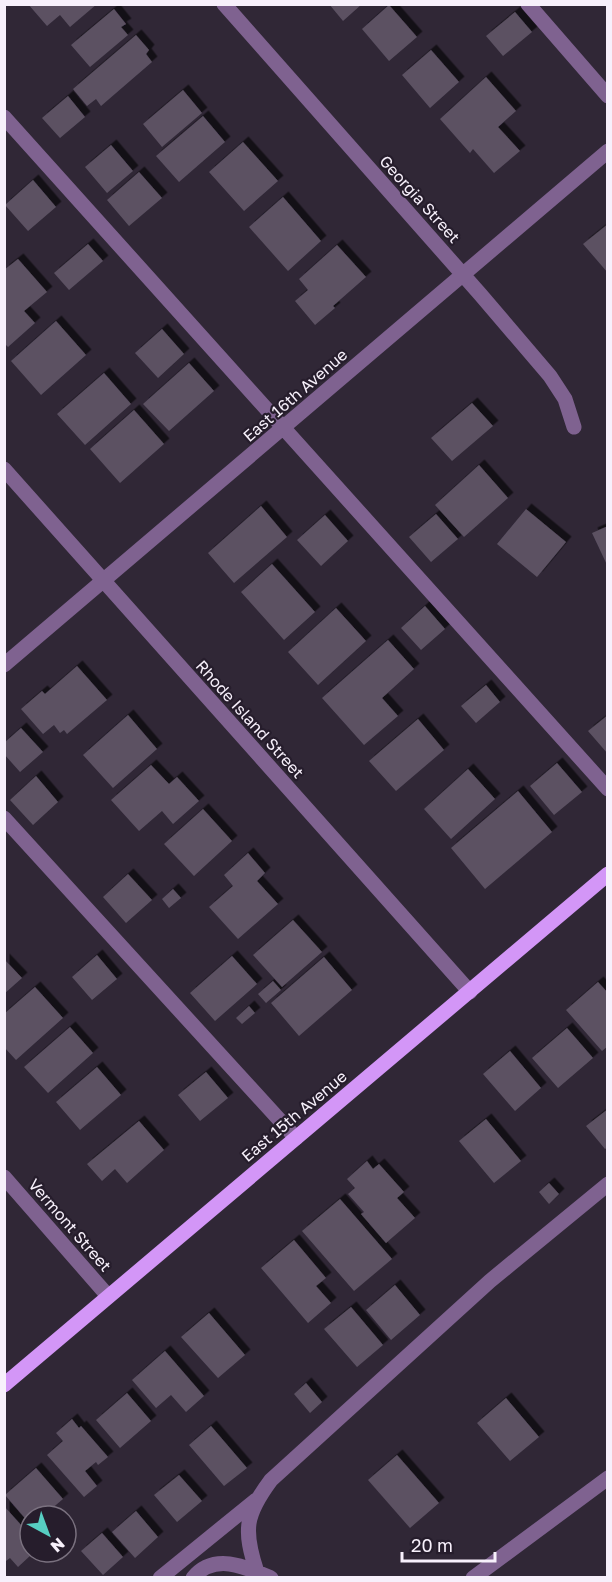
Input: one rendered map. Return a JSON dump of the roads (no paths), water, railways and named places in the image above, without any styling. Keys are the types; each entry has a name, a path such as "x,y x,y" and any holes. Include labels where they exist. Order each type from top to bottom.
{"main road":[{"name":"East 15th Avenue","path":"4,1385 608,874"}],"street":[{"name":"Georgia Street","path":"224,4 556,382 570,410 574,427"},
{"path":"528,4 608,96"},
{"path":"4,117 608,789"},
{"name":"East 16th Avenue","path":"4,665 608,151"},
{"name":"Rhode Island Street","path":"4,470 470,992"},
{"path":"4,818 296,1138"},
{"name":"Vermont Street","path":"4,1177 108,1296"},
{"path":"160,1578 256,1500 271,1480 490,1281 608,1184"},
{"path":"473,1578 606,1482"},
{"path":"256,1500 248,1521 248,1531 251,1555 264,1575"},
{"path":"194,1578 199,1570 227,1563 264,1575"}]}
